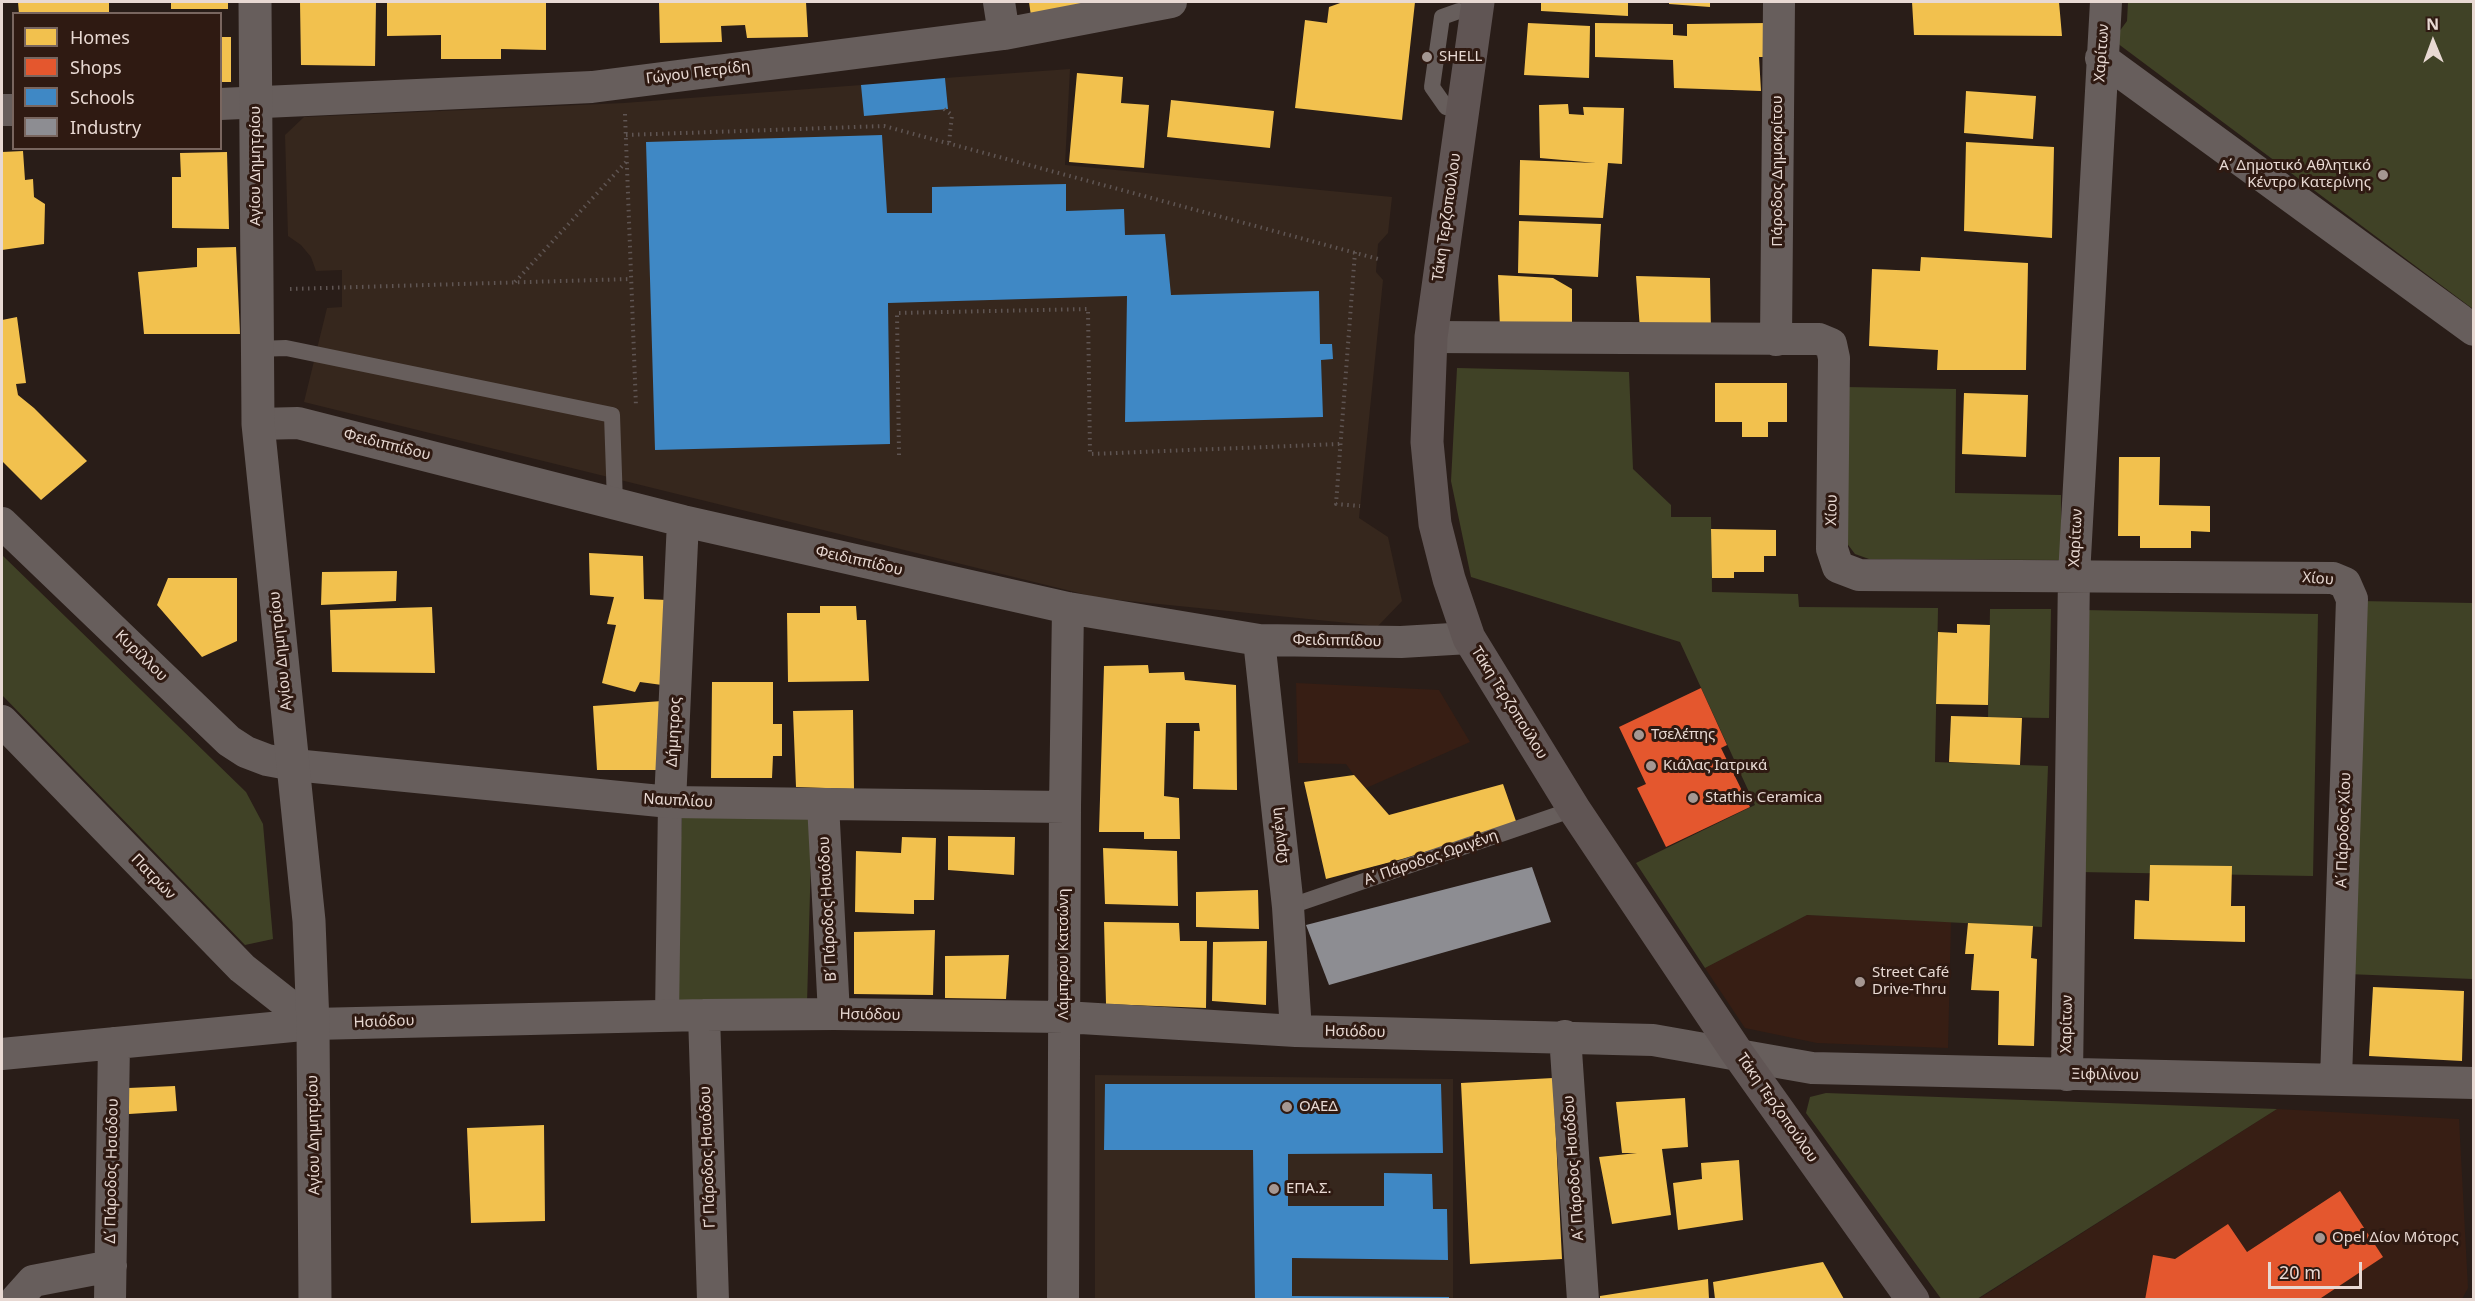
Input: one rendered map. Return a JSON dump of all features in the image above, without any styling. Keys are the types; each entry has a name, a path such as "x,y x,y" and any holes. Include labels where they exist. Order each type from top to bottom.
{"main road":[{"name":"Τάκη Τερζοπούλου","path":"1468,6 1431,336 1427,442 1435,524 1449,579 1469,638 1574,809 1738,1054 1913,1299"}],"street":[{"name":"Αγίου Δημητρίου","path":"255,2 258,424 309,921 313,1024 315,1299"},
{"path":"999,2 1004,34"},
{"name":"Γώγου Πετρίδη","path":"222,104 592,87 1004,34 1171,2"},
{"name":"Πάροδος Δημοκρίτου","path":"1776,340 1779,2"},
{"name":"Χαρίτων","path":"2067,1075 2074,575 2106,2"},
{"path":"2102,58 2474,330"},
{"name":"Χίου","path":"1431,336 1819,339 1831,344 1834,358 1832,549 1838,567 1859,575 2333,578 2345,583"},
{"name":"Φειδιππίδου","path":"258,424 298,423 683,521 1068,608 1259,640 1401,642 1469,638"},
{"name":"Δήμητρος","path":"667,1016 670,802 683,521"},
{"name":"Κυρίλλου","path":"2,523 229,741 246,752 267,760 294,765"},
{"name":"Α΄ Πάροδος Χίου","path":"2336,1079 2352,599 2345,583"},
{"name":"Λάμπρου Κατσώνη","path":"1063,1299 1068,608"},
{"name":"Ωριγένη","path":"1259,640 1288,907 1296,1031"},
{"name":"Πατρών","path":"2,721 242,968 313,1024"},
{"name":"Ναυπλίου","path":"294,765 670,802 1065,807"},
{"name":"Β΄ Πάροδος Ησιόδου","path":"824,804 834,1014"},
{"name":"Ησιόδου","path":"2,1054 313,1024 834,1014 1064,1017 1296,1031 1565,1036 1653,1040 1738,1054"},
{"name":"Γ΄ Πάροδος Ησιόδου","path":"704,1015 713,1299"},
{"name":"Α΄ Πάροδος Ησιόδου","path":"1565,1036 1583,1299"},
{"name":"Δ΄ Πάροδος Ησιόδου","path":"110,1299 114,1043"},
{"name":"Ξιφιλίνου","path":"1738,1054 1812,1068 2474,1083"},
{"path":"16,1299 33,1281 111,1266"}],"lane":[{"path":"1446,106 1432,87 1442,17 1468,6"},
{"path":"257,349 286,348 612,415 615,503"},
{"name":"Α΄ Πάροδος Ωριγένη","path":"1288,907 1574,809"}],"path":[{"path":"624,83 636,415"},
{"path":"944,109 952,115 949,143"},
{"path":"626,135 884,126 1377,259"},
{"path":"514,282 627,162"},
{"path":"1355,252 1336,504 1360,506"},
{"path":"256,289 631,279"},
{"path":"899,455 897,313 1088,309 1090,454 1340,444"}],"shaded area":[{"path":"1070,69 1065,165 1392,197 1388,233 1378,244 1376,272 1383,280 1359,518 1388,537 1402,601 1378,626 1099,598 304,402 327,308 342,307 342,270 316,271 311,257 301,245 288,236 285,135 304,117 624,103 861,85 948,108 945,78"},
{"path":"1296,683 1439,690 1470,742 1364,789 1346,764 1298,763"},
{"path":"1807,915 1951,922 1948,1048 1817,1043 1745,1028 1705,968"},
{"name":"ΕΠΑ.Σ.","path":"1095,1075 1453,1079 1453,1299 1095,1300"},
{"path":"2277,1109 2459,1119 2468,1288 2462,1299 1977,1300"}],"green space":[{"name":"Α΄ Δημοτικό Αθλητικό Κέντρο Κατερίνης","path":"2128,2 2473,2 2473,309 2113,40 2127,21"},
{"path":"1457,368 1629,372 1633,469 1671,505 1671,517 1711,517 1712,592 1798,594 1799,607 1938,608 1935,762 2048,766 2042,927 1807,915 1705,968 1636,863 1755,805 1680,642 1471,577 1451,481"},
{"path":"1846,387 1956,389 1955,493 2061,495 2061,560 1869,559 1855,554 1846,542"},
{"path":"2,555 246,792 263,824 273,939 245,945 2,695"},
{"path":"2359,601 2473,603 2473,979 2347,974"},
{"path":"1990,609 2051,609 2049,718 1988,717"},
{"path":"2082,610 2318,614 2313,876 2078,872"},
{"path":"682,817 812,818 807,1004 673,1000"},
{"path":"1826,1093 2277,1109 1977,1299 1942,1300 1806,1113 1810,1097"}],"building: Homes":[{"path":"18,2 109,2 109,12 19,12"},
{"path":"171,2 228,2 228,9 171,9"},
{"path":"300,2 376,2 375,66 301,65"},
{"path":"387,2 546,2 546,50 501,49 501,59 441,59 441,35 387,36"},
{"path":"659,2 806,2 808,37 747,38 745,25 721,26 722,42 660,43"},
{"path":"1029,2 1096,2 1031,16"},
{"path":"1343,2 1415,2 1402,120 1295,108 1305,20 1327,23 1329,7"},
{"path":"1541,2 1628,2 1628,16 1541,11"},
{"path":"1669,2 1710,2 1710,7 1669,4"},
{"path":"1912,2 2059,2 2062,36 1914,35"},
{"path":"1528,23 1590,26 1589,78 1524,75"},
{"path":"1595,23 1673,24 1673,35 1687,36 1687,24 1767,23 1768,57 1759,57 1761,91 1674,88 1673,60 1595,57"},
{"path":"222,37 231,37 231,82 222,82"},
{"path":"1077,73 1123,77 1121,103 1149,105 1144,168 1069,162"},
{"path":"1966,91 2036,96 2033,139 1964,133"},
{"path":"1171,100 1274,111 1270,148 1167,137"},
{"path":"1568,104 1569,114 1584,115 1583,107 1624,108 1622,164 1608,163 1603,218 1519,215 1520,160 1596,163 1540,158 1539,105"},
{"path":"1966,142 2054,147 2052,238 1964,231"},
{"path":"23,151 25,180 33,179 34,197 45,204 44,244 2,250 2,152"},
{"path":"227,152 229,229 172,228 172,177 181,177 180,153"},
{"path":"1519,221 1601,224 1598,277 1518,273"},
{"path":"236,247 240,334 144,334 138,272 197,267 197,248"},
{"path":"1921,257 2028,263 2026,370 1937,370 1938,350 1869,346 1872,269 1920,271"},
{"path":"1498,275 1553,278 1572,289 1572,332 1500,329"},
{"path":"1636,276 1710,278 1711,333 1640,329"},
{"path":"17,317 26,383 16,384 18,395 87,461 41,500 2,461 2,320"},
{"path":"1715,383 1787,383 1787,422 1768,422 1768,437 1742,437 1742,422 1715,422"},
{"path":"1964,393 2028,395 2026,457 1962,454"},
{"path":"2119,457 2160,457 2159,505 2210,506 2210,532 2191,531 2191,548 2140,548 2140,536 2118,536"},
{"path":"1711,529 1776,530 1776,556 1764,556 1764,572 1734,572 1734,578 1712,578"},
{"path":"589,553 643,556 644,599 667,600 662,685 640,682 635,692 602,683 616,625 607,624 614,597 590,595"},
{"path":"397,571 396,601 321,605 322,572"},
{"path":"168,578 237,578 237,641 202,657 157,605"},
{"path":"820,606 856,606 857,620 866,620 869,681 788,682 787,613 820,613"},
{"path":"432,607 435,673 332,672 330,610"},
{"path":"1957,624 1990,625 1988,705 1936,704 1938,632 1957,633"},
{"path":"1148,665 1149,673 1184,672 1185,680 1236,685 1237,790 1193,789 1194,731 1200,731 1199,723 1166,723 1164,796 1179,798 1180,839 1144,839 1144,832 1099,832 1104,666"},
{"path":"712,682 773,682 773,724 782,724 782,756 773,756 772,778 711,778"},
{"path":"662,701 662,770 597,770 593,706"},
{"path":"853,710 854,789 796,787 793,711"},
{"path":"1951,716 2022,718 2020,765 1949,762"},
{"path":"1354,775 1389,815 1503,784 1517,824 1402,859 1326,879 1304,782"},
{"path":"948,836 1015,837 1014,875 948,870"},
{"path":"902,837 936,838 934,900 914,900 914,914 855,912 856,851 901,853"},
{"path":"1103,848 1177,851 1178,906 1105,904"},
{"path":"2150,865 2232,866 2231,906 2245,906 2245,942 2134,939 2135,900 2149,901"},
{"path":"1258,890 1259,929 1196,927 1196,892"},
{"path":"1104,922 1179,923 1180,941 1207,941 1206,1008 1106,1004"},
{"path":"1968,923 2033,926 2031,958 2037,959 2034,1046 1998,1045 1999,991 1971,990 1974,954 1965,954"},
{"path":"935,930 933,995 854,994 854,932"},
{"path":"1267,941 1266,1005 1212,1001 1213,942"},
{"path":"1009,955 1006,999 945,998 945,956"},
{"path":"2373,987 2464,991 2462,1061 2369,1056"},
{"path":"1553,1078 1562,1259 1470,1264 1461,1083"},
{"path":"175,1086 177,1111 129,1114 128,1088"},
{"path":"1685,1098 1688,1147 1662,1149 1671,1215 1612,1224 1599,1157 1637,1153 1622,1153 1616,1102"},
{"path":"544,1125 545,1221 471,1223 467,1128"},
{"path":"1739,1160 1743,1220 1678,1230 1673,1183 1702,1179 1701,1163"},
{"path":"1823,1262 1844,1299 1715,1299 1713,1282"},
{"path":"1708,1279 1709,1299 1600,1299 1600,1296"}],"building: Shops":[{"path":"1701,688 1727,745 1721,748 1750,807 1666,847 1637,788 1646,784 1619,727"},
{"name":"Opel Δίον Μότορς","path":"2340,1191 2383,1257 2318,1300 2145,1300 2153,1255 2175,1259 2228,1224 2247,1252"}],"building: Schools":[{"path":"945,78 948,109 864,116 861,85"},
{"path":"882,135 887,213 932,213 932,187 1066,184 1066,211 1124,209 1125,235 1165,234 1171,295 1319,291 1320,344 1332,344 1333,359 1321,360 1323,417 1125,422 1127,296 888,303 890,444 655,450 646,142"},
{"path":"1105,1084 1441,1084 1443,1153 1288,1154 1288,1206 1384,1206 1384,1173 1432,1174 1433,1209 1447,1209 1448,1260 1292,1258 1292,1296 1449,1297 1449,1300 1255,1300 1253,1150 1104,1150"}],"building: Industry":[{"path":"1532,867 1551,922 1329,985 1306,925"}],"place":[{"name":"SHELL","path":"1427,57"},
{"name":"Α΄ Δημοτικό Αθλητικό Κέντρο Κατερίνης","path":"2383,175"},
{"name":"Τσελέπης","path":"1639,735"},
{"name":"Κιάλας Ιατρικά","path":"1651,766"},
{"name":"Stathis Ceramica","path":"1693,798"},
{"name":"Street Café Drive-Thru","path":"1860,982"},
{"name":"ΟΑΕΔ","path":"1287,1107"},
{"name":"ΕΠΑ.Σ.","path":"1274,1189"},
{"name":"Opel Δίον Μότορς","path":"2320,1238"}]}
